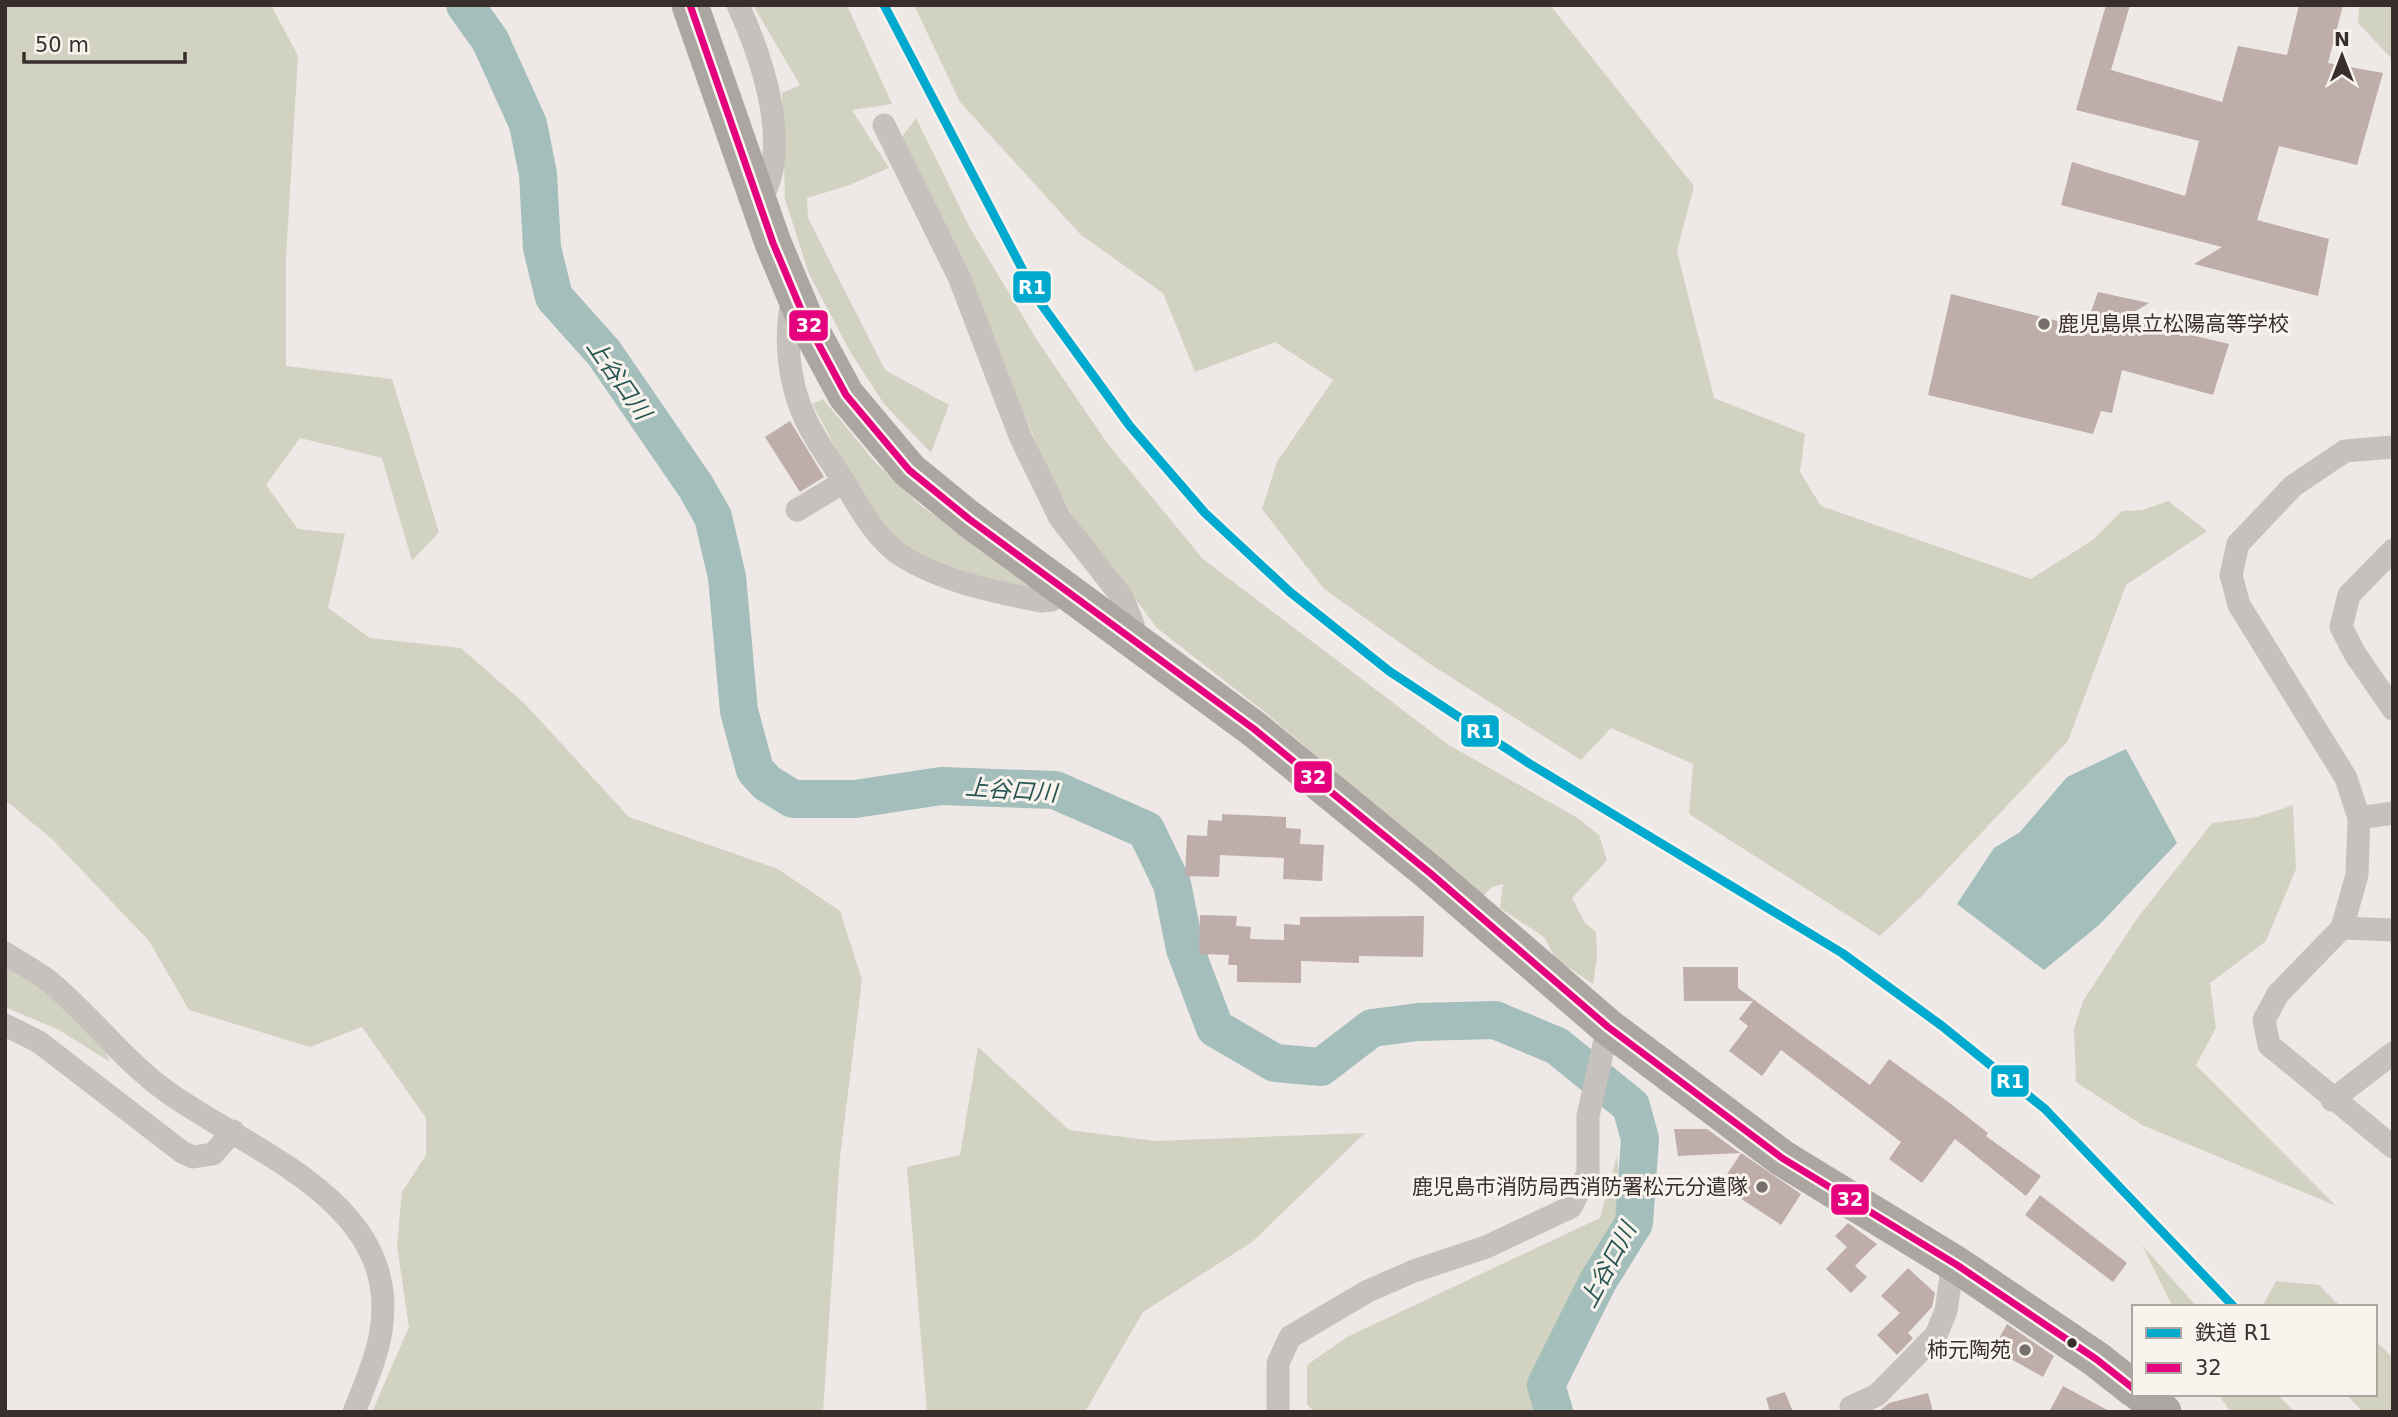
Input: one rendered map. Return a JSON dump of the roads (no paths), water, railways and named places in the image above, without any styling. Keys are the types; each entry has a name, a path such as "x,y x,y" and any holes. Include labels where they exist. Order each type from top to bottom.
{"main road":[{"path":"690,5 794,294 846,395 909,470 1065,590 1265,737 1430,873 1608,1027 1782,1158 1957,1265 2096,1359 2132,1387"},
{"path":"2143,1396 2163,1412"}],"street":[{"path":"738,5 757,47 766,83 774,137 773,170 768,188 759,202"},
{"path":"884,125 959,277 1020,436 1060,518 1122,597 1133,624 1132,639"},
{"path":"794,294 788,341 795,389 805,418 881,537 917,564 970,584 1041,601 1052,600 1065,590"},
{"path":"2393,447 2345,451 2293,486 2238,544 2231,575 2239,605 2346,778 2359,818 2357,874 2342,928 2278,994 2264,1020 2269,1045 2332,1100 2393,1147"},
{"path":"797,510 844,482"},
{"path":"2393,550 2349,595 2341,627 2355,654 2393,709"},
{"path":"2359,818 2393,813"},
{"path":"2342,928 2393,930"},
{"path":"5,953 50,982 124,1057 167,1092 233,1131 301,1177 347,1217 365,1239 381,1279 381,1331 354,1412"},
{"path":"5,1025 39,1042 182,1152 193,1157 213,1154 233,1131"},
{"path":"1278,1412 1278,1363 1290,1337 1368,1291 1414,1271 1486,1247 1571,1207 1588,1172 1588,1116 1608,1027"},
{"path":"2332,1100 2393,1052"},
{"path":"1851,1407 1877,1395 1936,1335 1946,1311 1951,1277 1957,1265"}],"water":[{"path":"2126,749 2177,843 2099,925 2044,970 1957,904 1994,848 2020,832 2067,777"}],"waterway":[{"name":"上谷口川","path":"465,5 490,40 528,124 538,174 542,248 554,297 604,353 696,487 713,517 727,577 739,711 755,770 767,783 793,799 855,799 941,786 1055,790 1146,830 1172,884 1185,949 1215,1028 1275,1063 1321,1067 1372,1028 1418,1022 1495,1020 1557,1046 1631,1106 1640,1139 1634,1223 1598,1281 1546,1385 1554,1412"}],"rail line":[{"name":"R1","path":"884,5 1039,301 1129,425 1205,513 1290,592 1389,671 1530,764 1842,953 1942,1026 2045,1109 2232,1305"}],"place":[{"name":"鹿児島県立松陽高等学校","path":"2044,324"},
{"name":"鹿児島市消防局西消防署松元分遣隊","path":"1762,1187"},
{"name":"柿元陶苑","path":"2025,1350"}]}
